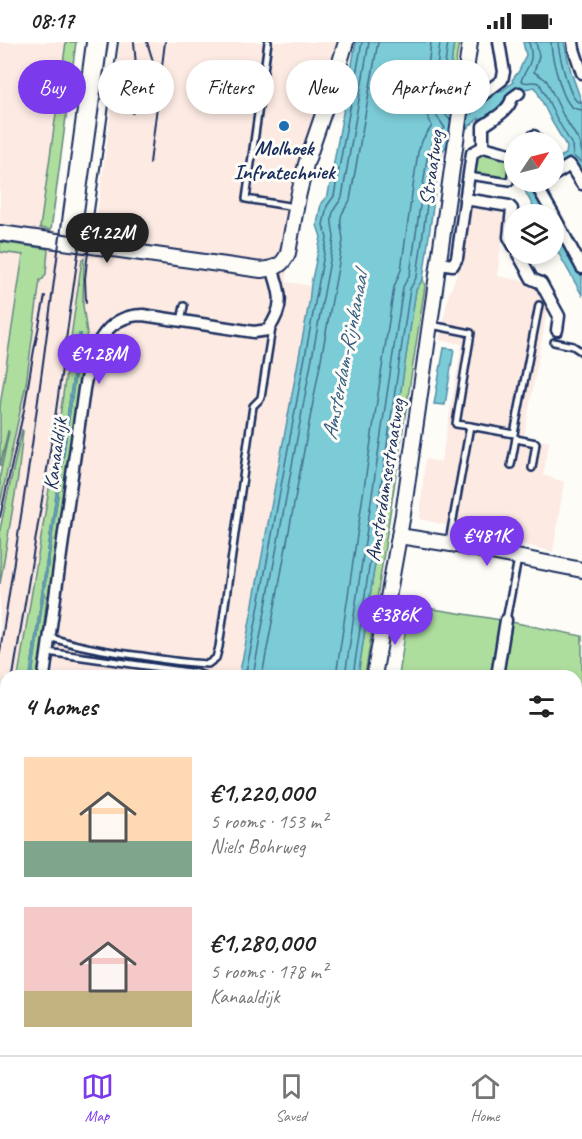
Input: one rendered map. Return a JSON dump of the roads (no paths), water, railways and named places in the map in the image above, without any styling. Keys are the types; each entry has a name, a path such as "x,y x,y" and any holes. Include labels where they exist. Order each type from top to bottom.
{"street":[{"path":"0,233 261,270 279,266 285,261 288,253 306,164 346,42"},
{"name":"Straatweg","path":"469,60 470,42"},
{"path":"490,87 502,80 504,72 499,42"},
{"path":"573,42 582,73"},
{"path":"504,152 483,147 483,126 507,108 512,98 519,93"},
{"name":"Straatweg","path":"429,324 455,148 464,114"},
{"name":"Straatweg","path":"438,263 453,266 458,258 472,153 483,147"},
{"path":"564,169 570,165 582,184"},
{"path":"465,198 504,205"},
{"path":"564,235 582,268"},
{"path":"524,264 532,279 541,283 559,316 557,330"},
{"path":"272,268 280,290 279,309 273,323"},
{"name":"Kanaaldijk","path":"45,670 84,389 93,351 102,335 107,329 133,315 254,332 268,330 273,323"},
{"name":"Amsterdamsestraatweg","path":"376,670 399,536 429,324"},
{"path":"399,536 582,570"},
{"path":"498,670 506,621"}],"lane":[{"path":"268,42 246,199 296,207"},
{"path":"468,179 504,182"},
{"path":"511,465 539,305"},
{"path":"181,321 184,306"},
{"path":"49,637 103,651 208,664 216,657 253,406 261,398 273,323"},
{"path":"429,324 471,333 456,424 536,443 532,468"},
{"path":"554,342 573,346 582,352"},
{"path":"450,536 470,426"},
{"path":"506,621 518,558"},
{"path":"47,652 175,670"}],"water":[{"name":"Amsterdam-Rijnkanaal","path":"356,42 454,42 452,60 370,60 370,114 453,114 464,118 470,114 490,114 490,95 500,88 502,91 513,82 512,80 519,71 526,55 523,42 564,42 582,103 582,174 576,165 564,169 564,155 567,147 564,142 564,132 558,132 535,87 519,90 509,101 482,120 479,118 446,146 440,156 423,279 416,290 359,670 240,670 321,237 317,225 321,203 328,195 343,114 358,114 358,60 353,60"},
{"path":"526,192 541,192 545,204 532,204"},
{"path":"564,242 582,276 582,295 564,263"},
{"path":"79,334 81,334 33,670 31,670"},
{"path":"444,348 454,349 445,405 434,404"}],"railway":[{"path":"0,652 32,445 86,42"},
{"path":"14,670 52,439 108,42"},
{"path":"86,303 87,260 118,42"},
{"path":"134,42 136,60"},
{"path":"147,42 152,60"},
{"path":"150,163 165,42"},
{"path":"0,517 24,410 45,296"}],"place":[{"name":"Molhoek Infratechniek","path":"284,126"}]}
